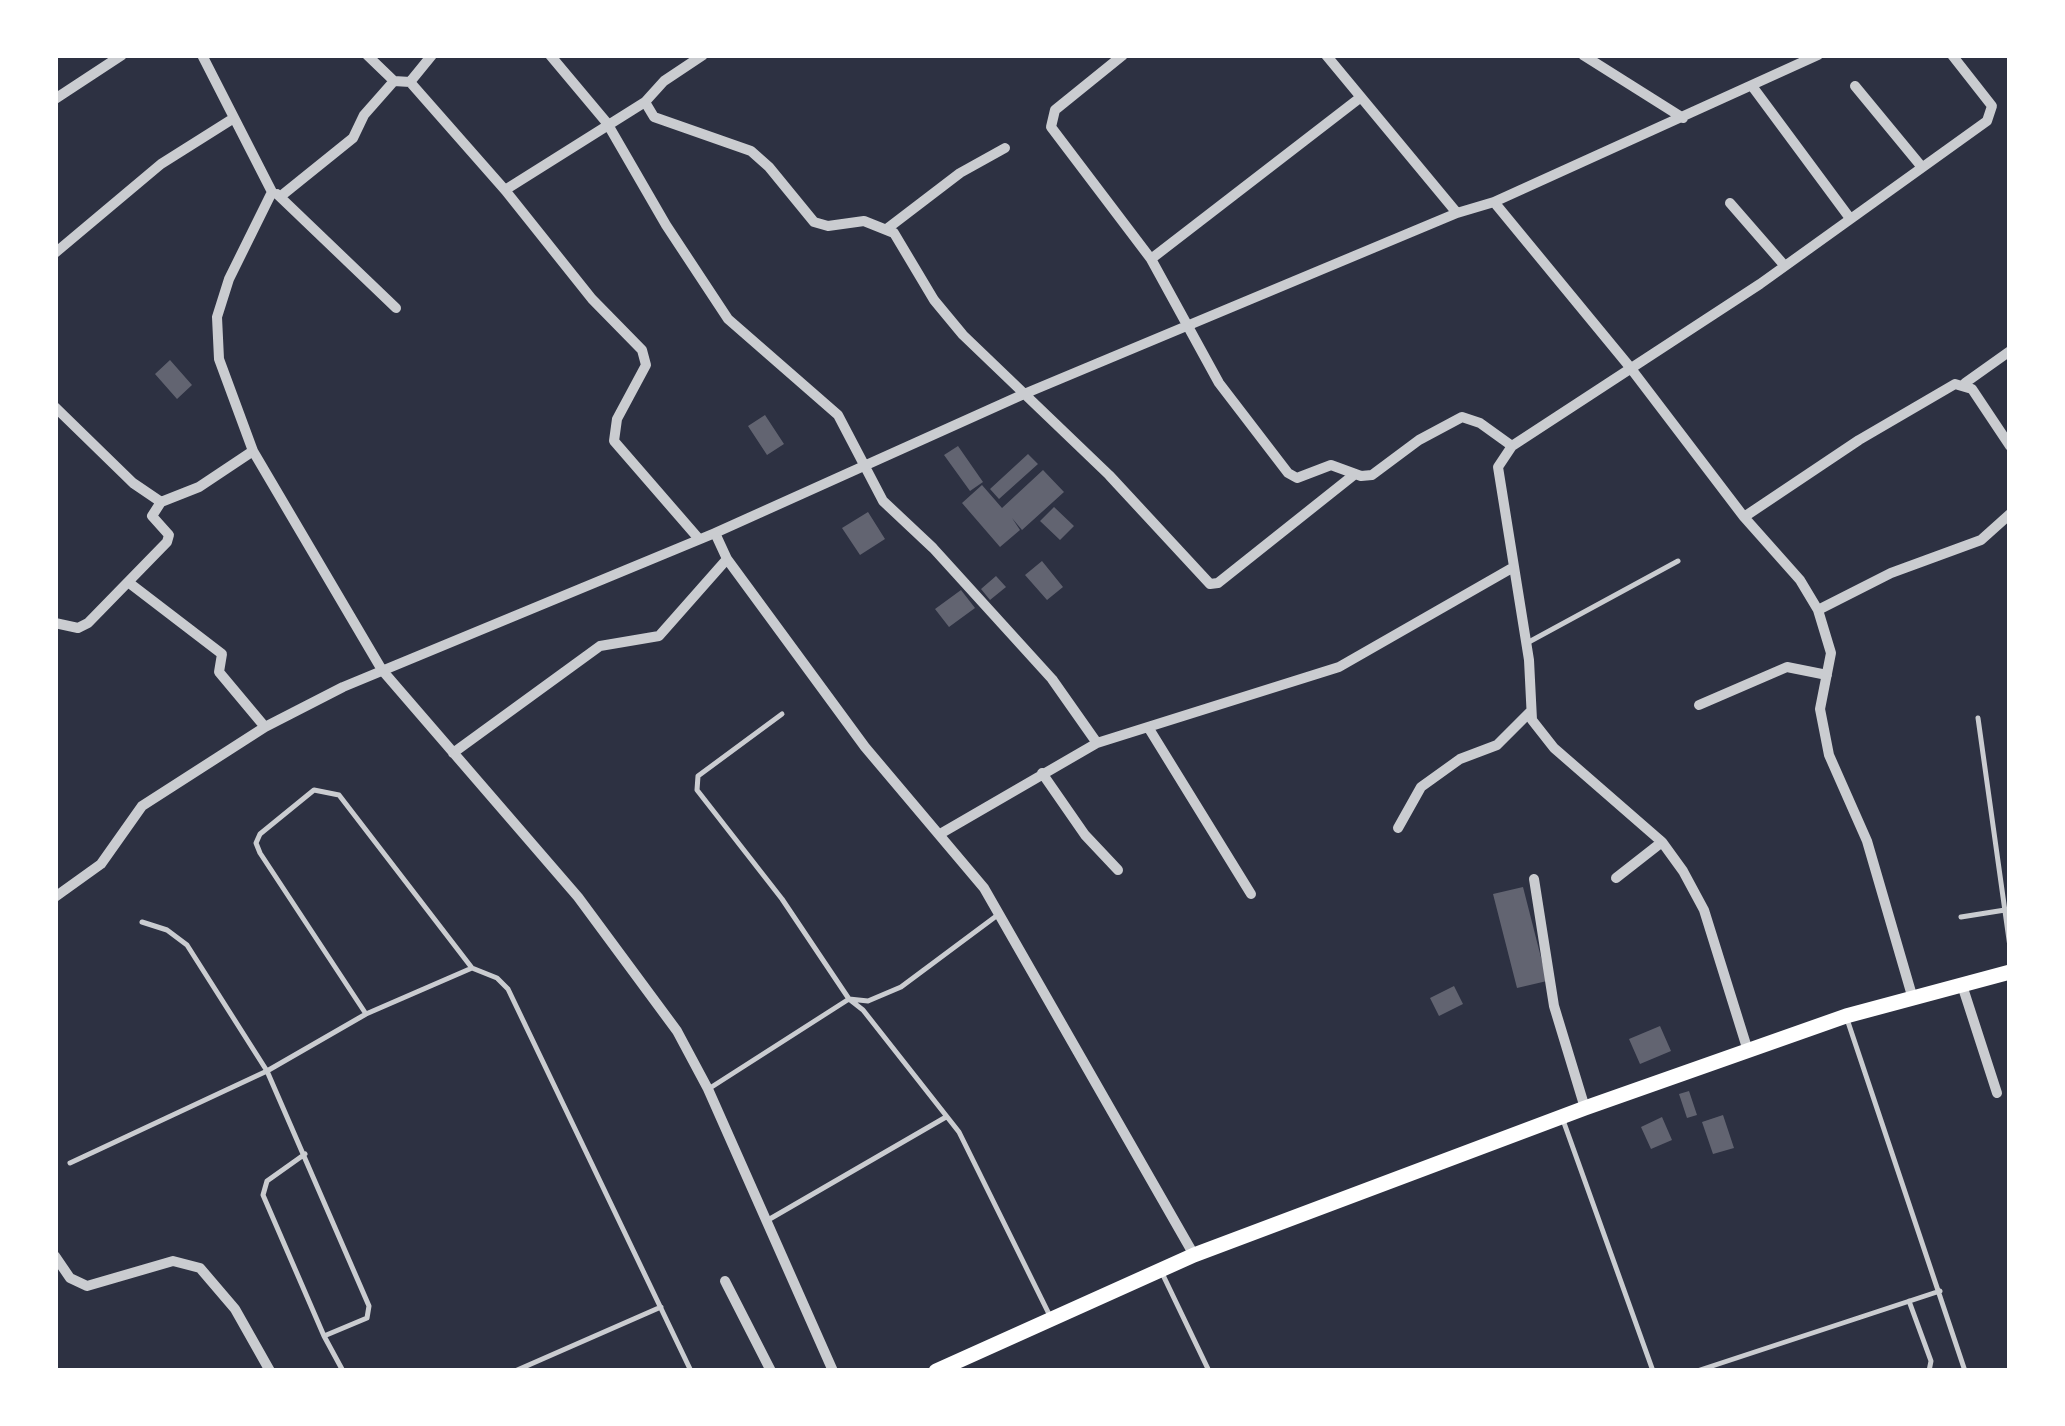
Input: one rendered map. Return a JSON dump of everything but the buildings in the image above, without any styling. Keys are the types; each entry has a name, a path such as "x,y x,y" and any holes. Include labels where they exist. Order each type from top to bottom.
{"main road":[{"path":"936,1371 960,1366 1194,1256 1585,1108 1846,1016 2010,972"}],"street":[{"path":"55,98 122,55"},
{"path":"202,55 276,194 396,308"},
{"path":"366,55 394,81 410,82 505,190 592,299 642,350 646,365 616,419 614,441 699,539"},
{"path":"410,82 432,55"},
{"path":"550,55 607,123 666,225 728,319 838,415 883,501 933,548 1052,679 1097,743"},
{"path":"505,190 645,102 664,81 703,55"},
{"path":"1123,55 1056,110 1050,122 1151,260 1219,383 1288,473 1296,478 1331,465 1355,474 1378,473 1407,448 1462,417 1480,423 1512,446"},
{"path":"1583,55 1683,118"},
{"path":"55,896 101,864 142,806 265,726 382,670 715,533 1024,394 1457,212 1494,202 1818,55"},
{"path":"1748,1052 1704,910 1662,842 1554,748 1530,712 1526,643 1498,476 1501,460 1512,446 1784,265 1993,114 1988,101 1952,55"},
{"path":"1330,56 1457,212"},
{"path":"394,81 364,115 354,138 276,194 229,278 217,317 219,359 253,451 382,670 521,828 630,964 677,1031 708,1090 833,1371"},
{"path":"1752,86 1849,216"},
{"path":"1854,86 1921,166"},
{"path":"1151,260 1360,97"},
{"path":"645,102 665,123 712,136 760,158 814,222 864,221 888,228 947,317 1109,475 1210,584 1218,582 1355,474"},
{"path":"55,253 162,164 234,118"},
{"path":"888,228 960,173 1005,148"},
{"path":"1494,202 1629,366 1744,517 1800,580 1818,610 1831,653 1820,708 1829,756 1866,840 1913,999"},
{"path":"1730,203 1784,265"},
{"path":"1744,517 1859,440 1955,384 1965,383 2010,351"},
{"path":"1965,383 2010,446"},
{"path":"55,407 134,483 161,502"},
{"path":"55,622 83,627 169,540 152,516 161,502 199,487 253,451"},
{"path":"1818,610 1891,574 1982,540 2010,514"},
{"path":"715,533 727,558 865,747 984,888 1194,1256"},
{"path":"453,753 600,646 660,636 727,558"},
{"path":"940,834 1097,743 1340,667 1512,568"},
{"path":"128,582 221,653 219,672 265,726"},
{"path":"1699,705 1787,667 1826,675"},
{"path":"1398,828 1405,808 1421,787 1460,759 1497,745 1530,712"},
{"path":"1148,726 1251,894"},
{"path":"1042,773 1085,835 1118,870"},
{"path":"1616,878 1662,842"},
{"path":"1534,880 1554,1006 1585,1108"},
{"path":"1962,985 1997,1094"},
{"path":"55,1256 70,1278 87,1286 173,1261 200,1268 235,1309 270,1371"},
{"path":"725,1281 771,1371"}],"lane":[{"path":"1526,643 1678,561"},
{"path":"782,714 698,776 696,786 782,899 849,999 863,1010 970,1152 1053,1322"},
{"path":"1978,718 2010,947"},
{"path":"366,1014 256,844 268,824 314,790 339,795 472,968 497,978 508,989 691,1371"},
{"path":"1961,916 2005,910"},
{"path":"708,1090 849,999 868,1000 901,987 998,914"},
{"path":"142,922 167,930 187,945 267,1071 304,1154 370,1310 367,1318 324,1336"},
{"path":"70,1163 267,1071 366,1014 472,968"},
{"path":"1846,1016 1965,1371"},
{"path":"1562,1117 1653,1371"},
{"path":"765,1221 946,1118"},
{"path":"304,1154 266,1181 263,1195 343,1371"},
{"path":"1162,1273 1209,1371"},
{"path":"1697,1371 1940,1291"},
{"path":"1909,1301 1931,1361 1929,1371"},
{"path":"515,1371 661,1307"}]}
